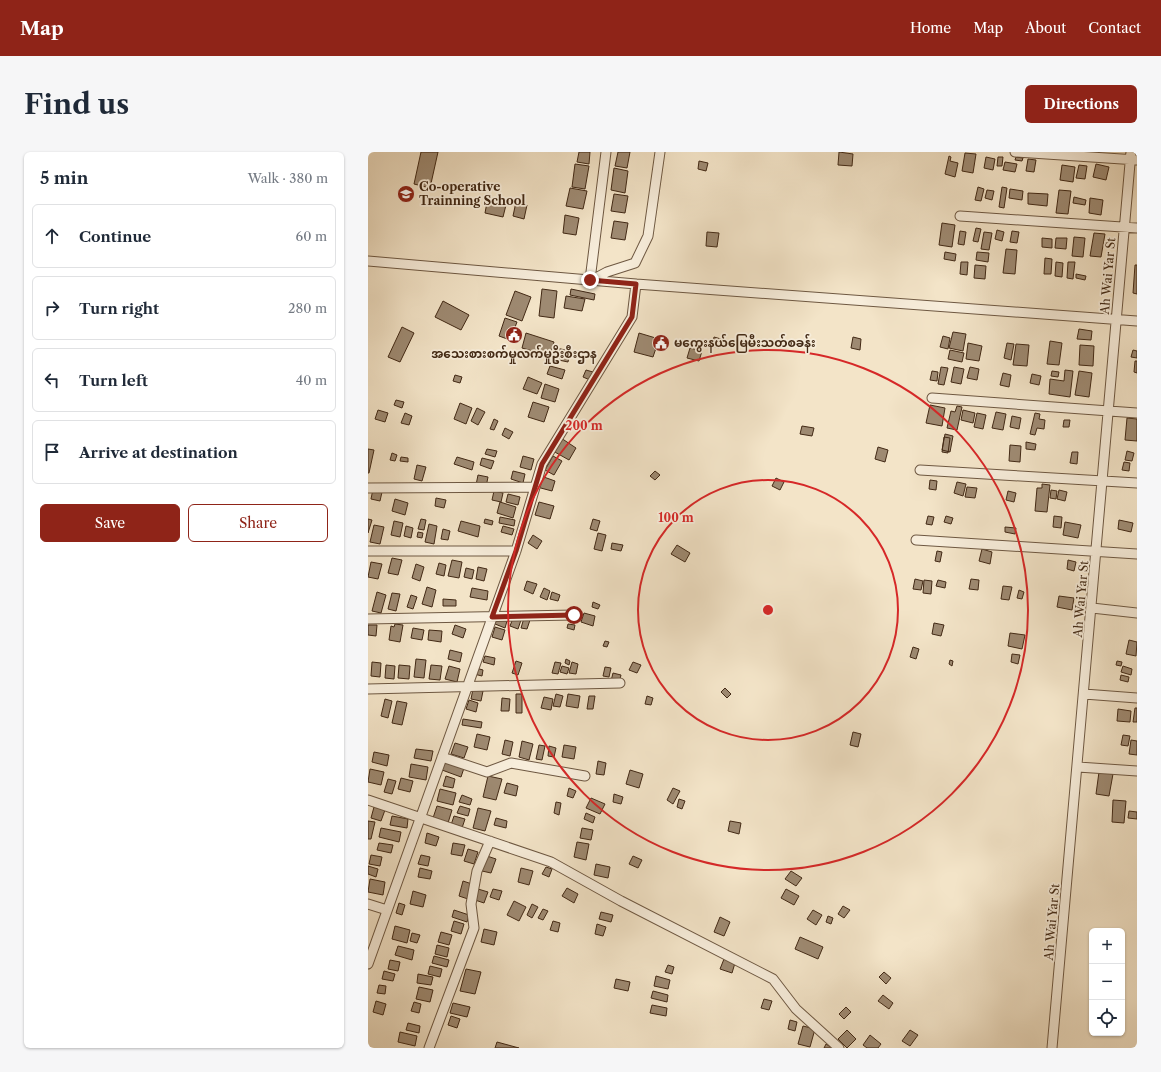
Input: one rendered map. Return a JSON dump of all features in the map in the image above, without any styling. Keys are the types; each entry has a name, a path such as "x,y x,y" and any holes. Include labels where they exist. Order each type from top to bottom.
{"street":[{"path":"590,280 606,152"},
{"path":"590,280 607,272 635,263 648,236 660,152"},
{"path":"1015,152 1133,157"},
{"name":"Ah Wai Yar St","path":"1052,1048 1092,608 1124,226 1133,157"},
{"path":"960,216 1137,228"},
{"path":"368,261 636,284 1137,321"},
{"path":"368,964 516,551 542,464 632,317 636,284"},
{"path":"932,398 1137,413"},
{"path":"920,470 1137,483"},
{"path":"368,488 535,487"},
{"path":"916,540 1097,550 1137,554"},
{"path":"368,551 516,551"},
{"path":"1092,608 1137,613"},
{"path":"368,619 574,615"},
{"path":"368,689 467,688 620,683"},
{"path":"1084,694 1137,698"},
{"path":"442,757 487,772 511,763 585,776"},
{"path":"1078,767 1137,771"},
{"path":"368,800 551,862 621,902 773,979 796,1009 839,1048"},
{"path":"429,1048 474,928 472,904 477,872 490,841"},
{"path":"368,904 388,910"}],"building":[{"path":"421,152 438,152 430,188 414,184"},
{"path":"579,152 590,152 589,164 577,162"},
{"path":"618,152 630,152 627,168 615,166"},
{"path":"839,152 853,154 852,166 838,165"},
{"path":"965,153 976,154 973,173 962,171"},
{"path":"949,156 951,157 950,161 958,163 955,177 945,174"},
{"path":"986,157 995,159 993,170 984,168"},
{"path":"998,157 1003,157 1002,166 997,166"},
{"path":"1016,157 1023,158 1022,161 1015,160"},
{"path":"1028,159 1036,160 1034,172 1026,171"},
{"path":"699,161 708,163 706,171 698,169"},
{"path":"1005,162 1017,164 1015,172 1003,170"},
{"path":"575,164 589,166 585,189 572,187"},
{"path":"1096,164 1109,167 1106,180 1093,177"},
{"path":"1062,165 1075,167 1073,182 1060,180"},
{"path":"1079,165 1087,166 1085,179 1076,178"},
{"path":"614,168 628,171 625,193 611,190"},
{"path":"978,187 984,189 981,201 975,200"},
{"path":"1002,187 1007,188 1004,208 999,207"},
{"path":"570,188 587,191 583,209 566,206"},
{"path":"1010,189 1023,191 1022,200 1009,198"},
{"path":"987,190 994,191 992,200 985,198"},
{"path":"1059,190 1071,191 1068,214 1056,213"},
{"path":"1028,193 1048,194 1047,206 1028,204"},
{"path":"614,194 628,196 625,213 611,211"},
{"path":"488,197 507,201 503,217 485,213"},
{"path":"1074,197 1086,200 1085,205 1073,203"},
{"path":"1090,198 1103,200 1101,215 1089,213"},
{"path":"516,202 527,205 524,219 513,216"},
{"path":"565,215 579,218 576,235 563,233"},
{"path":"614,221 628,223 625,240 611,238"},
{"path":"942,223 955,225 952,247 939,245"},
{"path":"976,228 981,229 978,242 973,241"},
{"path":"997,230 1004,232 1002,241 995,239"},
{"path":"960,231 966,232 964,245 958,244"},
{"path":"1012,231 1019,232 1017,243 1010,242"},
{"path":"707,232 719,233 717,247 706,246"},
{"path":"984,232 992,233 989,250 981,249"},
{"path":"1094,233 1105,234 1101,257 1090,256"},
{"path":"1074,237 1085,238 1083,257 1072,256"},
{"path":"1042,238 1052,239 1052,248 1042,247"},
{"path":"1056,238 1067,238 1066,249 1055,248"},
{"path":"1006,249 1017,250 1015,274 1003,273"},
{"path":"945,252 956,254 955,261 944,259"},
{"path":"977,252 989,253 988,262 976,260"},
{"path":"1045,258 1052,259 1051,274 1044,274"},
{"path":"961,262 968,262 967,275 960,274"},
{"path":"1056,262 1063,263 1062,277 1055,276"},
{"path":"1068,262 1075,262 1073,279 1067,278"},
{"path":"975,265 986,266 985,279 974,278"},
{"path":"1135,265 1137,265 1137,294 1133,293"},
{"path":"1076,274 1086,276 1085,280 1076,278"},
{"path":"542,289 557,291 554,318 539,316"},
{"path":"571,289 595,294 594,300 570,295"},
{"path":"515,291 531,297 522,321 506,315"},
{"path":"566,296 585,299 582,311 564,308"},
{"path":"443,301 469,315 461,330 435,317"},
{"path":"505,318 517,322 510,340 499,336"},
{"path":"402,327 414,333 400,362 388,357"},
{"path":"1079,329 1092,331 1091,340 1077,339"},
{"path":"953,332 966,334 963,351 949,348"},
{"path":"526,333 554,342 550,356 522,348"},
{"path":"639,333 659,339 653,357 634,352"},
{"path":"943,336 950,338 948,349 940,347"},
{"path":"714,337 721,339 719,348 712,346"},
{"path":"853,337 861,339 860,350 851,348"},
{"path":"1050,341 1062,343 1059,365 1047,364"},
{"path":"968,343 982,346 979,361 966,359"},
{"path":"1007,343 1014,344 1011,360 1004,358"},
{"path":"1016,344 1029,345 1027,366 1013,365"},
{"path":"1080,345 1094,346 1093,366 1079,365"},
{"path":"556,348 570,351 568,362 554,359"},
{"path":"690,348 702,351 699,361 687,358"},
{"path":"950,350 964,353 962,362 948,359"},
{"path":"1133,350 1137,351 1137,358 1131,357"},
{"path":"1135,361 1137,361 1137,373 1134,372"},
{"path":"550,366 565,370 562,379 547,374"},
{"path":"941,367 948,368 944,385 938,384"},
{"path":"954,367 964,369 961,384 951,382"},
{"path":"970,367 979,369 977,380 967,378"},
{"path":"586,370 593,372 590,380 583,377"},
{"path":"1065,370 1073,371 1070,397 1049,394 1050,379 1064,381"},
{"path":"932,371 938,372 937,381 930,380"},
{"path":"1052,371 1059,372 1058,377 1051,376"},
{"path":"1079,371 1092,373 1089,397 1075,395"},
{"path":"1003,373 1011,375 1009,387 1000,385"},
{"path":"1032,374 1041,376 1039,385 1030,383"},
{"path":"455,375 462,377 460,383 453,381"},
{"path":"528,377 542,383 537,394 523,389"},
{"path":"545,384 559,389 555,402 541,398"},
{"path":"396,400 404,402 402,408 394,405"},
{"path":"533,402 549,407 544,422 528,417"},
{"path":"460,403 472,408 466,424 454,419"},
{"path":"930,405 945,408 942,426 926,423"},
{"path":"957,406 962,407 957,430 947,428 951,411 955,412"},
{"path":"477,408 485,412 478,425 471,421"},
{"path":"378,410 388,413 385,422 375,419"},
{"path":"963,410 975,413 973,423 961,420"},
{"path":"996,412 1006,414 1003,430 992,428"},
{"path":"405,413 412,416 409,425 401,423"},
{"path":"977,413 986,415 983,429 974,427"},
{"path":"1035,413 1040,414 1039,419 1045,420 1044,429 1037,428 1035,435 1030,434"},
{"path":"1012,416 1021,418 1019,429 1010,427"},
{"path":"1127,418 1137,419 1137,441 1125,440"},
{"path":"494,419 498,421 494,430 490,429"},
{"path":"1064,420 1070,420 1069,427 1063,427"},
{"path":"802,426 814,428 812,436 800,434"},
{"path":"505,428 513,432 509,439 502,435"},
{"path":"945,434 953,436 950,452 942,450"},
{"path":"944,437 950,438 948,453 942,452"},
{"path":"561,438 576,448 569,460 553,451"},
{"path":"1026,442 1036,444 1035,450 1026,449"},
{"path":"1010,445 1021,446 1020,462 1009,461"},
{"path":"878,447 888,450 885,462 875,459"},
{"path":"368,449 374,450 369,473 368,473"},
{"path":"487,449 497,451 495,457 485,454"},
{"path":"1127,451 1134,453 1132,461 1125,460"},
{"path":"1072,452 1078,452 1077,464 1070,463"},
{"path":"392,453 397,455 395,461 390,460"},
{"path":"523,456 534,459 531,470 520,467"},
{"path":"553,456 562,461 554,475 545,470"},
{"path":"401,457 408,458 408,462 400,461"},
{"path":"457,457 474,462 472,470 454,464"},
{"path":"482,458 494,461 491,469 480,465"},
{"path":"1124,462 1130,463 1129,471 1122,470"},
{"path":"417,465 426,467 422,481 414,479"},
{"path":"513,471 525,474 523,483 511,479"},
{"path":"655,471 660,475 655,480 650,476"},
{"path":"478,475 488,477 486,487 476,485"},
{"path":"541,476 555,481 552,491 537,487"},
{"path":"776,478 784,482 780,490 772,486"},
{"path":"930,480 937,481 936,490 929,489"},
{"path":"957,482 966,484 963,496 954,493"},
{"path":"1042,484 1050,485 1047,512 1035,511 1037,488 1042,488"},
{"path":"967,487 977,488 975,498 965,497"},
{"path":"373,489 382,492 380,501 371,499"},
{"path":"1051,490 1057,491 1056,499 1050,498"},
{"path":"1059,490 1067,492 1065,501 1057,499"},
{"path":"494,491 503,493 501,502 492,500"},
{"path":"1008,491 1016,493 1014,502 1006,500"},
{"path":"508,494 520,497 518,505 506,502"},
{"path":"436,498 446,500 444,508 435,506"},
{"path":"395,499 408,503 405,515 392,511"},
{"path":"500,502 516,507 513,518 497,513"},
{"path":"539,502 554,506 550,519 535,515"},
{"path":"928,516 934,517 932,525 926,524"},
{"path":"946,516 953,518 951,524 944,522"},
{"path":"1054,516 1062,517 1061,528 1053,527"},
{"path":"500,517 515,520 514,526 499,523"},
{"path":"368,519 372,520 368,533"},
{"path":"421,519 426,520 424,530 418,529"},
{"path":"485,519 493,521 492,525 484,523"},
{"path":"593,519 600,521 597,531 590,529"},
{"path":"1119,520 1133,523 1131,532 1118,529"},
{"path":"394,521 403,523 400,537 391,535"},
{"path":"461,521 480,526 478,537 458,531"},
{"path":"1065,522 1081,525 1078,538 1063,535"},
{"path":"429,524 437,526 434,544 425,542"},
{"path":"374,525 384,527 380,544 370,542"},
{"path":"406,526 413,528 411,538 404,536"},
{"path":"503,526 514,529 512,535 501,532"},
{"path":"1005,527 1016,528 1015,534 1005,532"},
{"path":"443,529 450,531 448,540 441,539"},
{"path":"418,532 423,533 422,538 417,537"},
{"path":"598,533 606,535 602,551 594,549"},
{"path":"533,535 542,541 537,549 528,543"},
{"path":"612,543 623,545 621,551 611,549"},
{"path":"677,545 690,553 685,562 671,554"},
{"path":"982,549 992,552 990,564 979,561"},
{"path":"937,551 942,552 940,562 935,561"},
{"path":"392,558 402,560 398,575 388,573"},
{"path":"452,560 462,562 459,578 448,576"},
{"path":"1068,560 1076,562 1074,571 1067,569"},
{"path":"371,562 382,564 378,579 368,577"},
{"path":"439,563 446,565 444,576 436,574"},
{"path":"416,564 424,567 420,581 412,578"},
{"path":"478,567 487,569 484,581 476,579"},
{"path":"466,568 474,570 472,579 464,577"},
{"path":"915,579 923,581 921,590 913,589"},
{"path":"971,579 979,580 978,590 969,589"},
{"path":"924,580 932,581 931,594 923,593"},
{"path":"938,580 946,582 945,588 936,586"},
{"path":"527,581 537,584 533,594 524,590"},
{"path":"1003,586 1012,587 1009,600 1001,599"},
{"path":"427,587 436,590 432,607 422,604"},
{"path":"472,588 488,591 487,600 470,597"},
{"path":"544,588 550,591 547,600 540,597"},
{"path":"1019,590 1024,592 1022,599 1017,598"},
{"path":"377,592 386,595 381,613 372,611"},
{"path":"552,592 560,595 558,601 550,599"},
{"path":"392,593 400,594 396,611 388,609"},
{"path":"411,595 417,597 413,609 407,607"},
{"path":"1059,596 1074,598 1072,610 1057,607"},
{"path":"443,599 456,600 456,606 443,606"},
{"path":"593,602 600,605 598,609 592,607"},
{"path":"584,613 595,616 593,626 581,622"},
{"path":"513,618 521,620 518,629 510,626"},
{"path":"524,618 530,620 527,629 521,628"},
{"path":"497,619 507,621 505,628 495,624"},
{"path":"934,623 944,625 941,636 932,634"},
{"path":"395,624 403,625 400,642 389,640 391,626 394,627"},
{"path":"568,624 575,625 574,630 567,628"},
{"path":"368,625 377,625 376,636 368,635"},
{"path":"455,625 466,629 463,638 452,634"},
{"path":"495,627 505,630 502,640 492,637"},
{"path":"413,628 424,630 422,640 411,638"},
{"path":"429,630 442,631 441,642 428,640"},
{"path":"1010,633 1025,635 1022,649 1008,646"},
{"path":"1129,640 1137,642 1136,656 1126,654"},
{"path":"605,641 609,642 607,647 603,646"},
{"path":"913,647 919,649 916,659 910,657"},
{"path":"450,650 462,653 460,662 448,659"},
{"path":"1012,654 1020,655 1018,664 1011,662"},
{"path":"485,656 495,658 494,665 483,662"},
{"path":"416,659 426,660 424,678 414,677"},
{"path":"566,659 570,661 569,665 565,663"},
{"path":"950,660 953,661 952,666 949,664"},
{"path":"516,661 522,663 518,675 512,673"},
{"path":"1117,661 1122,662 1121,666 1116,665"},
{"path":"372,662 381,663 380,677 371,676"},
{"path":"555,662 561,663 558,674 552,673"},
{"path":"572,662 578,664 576,674 569,673"},
{"path":"633,662 641,665 637,673 629,670"},
{"path":"386,665 395,666 394,679 385,678"},
{"path":"399,665 410,666 409,679 398,678"},
{"path":"431,665 442,666 440,680 429,679"},
{"path":"449,666 460,669 457,682 445,679"},
{"path":"562,666 569,668 567,674 560,672"},
{"path":"1123,666 1132,669 1131,675 1121,672"},
{"path":"605,667 611,668 609,677 603,676"},
{"path":"476,668 483,670 482,676 474,674"},
{"path":"613,673 621,675 619,683 611,681"},
{"path":"1121,675 1129,677 1128,682 1120,680"},
{"path":"725,688 731,694 727,698 721,692"},
{"path":"473,689 483,691 481,701 471,699"},
{"path":"516,694 522,694 522,713 516,713"},
{"path":"556,694 563,696 560,707 553,706"},
{"path":"568,694 580,696 578,708 566,706"},
{"path":"589,696 595,696 593,709 587,709"},
{"path":"647,696 653,698 651,705 645,704"},
{"path":"544,697 553,699 551,710 541,708"},
{"path":"502,698 510,699 509,711 501,711"},
{"path":"385,699 392,701 388,718 381,716"},
{"path":"469,700 478,703 476,712 466,709"},
{"path":"397,701 407,703 402,725 392,723"},
{"path":"1135,708 1137,708 1137,722 1133,722"},
{"path":"1118,709 1131,711 1130,722 1117,721"},
{"path":"463,719 482,722 481,728 462,725"},
{"path":"853,732 861,734 858,747 850,745"},
{"path":"477,734 490,737 487,750 474,747"},
{"path":"1123,735 1130,736 1128,746 1121,745"},
{"path":"505,740 513,742 510,756 502,754"},
{"path":"1131,740 1137,741 1137,755 1129,754"},
{"path":"522,741 533,744 529,760 519,757"},
{"path":"455,743 468,747 464,758 451,754"},
{"path":"539,745 545,746 542,760 536,759"},
{"path":"564,745 576,747 574,759 562,757"},
{"path":"549,746 556,748 554,757 548,756"},
{"path":"416,749 433,751 431,761 414,758"},
{"path":"374,752 389,755 387,766 372,762"},
{"path":"445,761 464,768 461,777 442,770"},
{"path":"598,761 606,763 604,775 596,774"},
{"path":"411,764 428,767 426,780 409,777"},
{"path":"370,769 384,772 381,785 368,782"},
{"path":"630,770 643,774 639,788 626,784"},
{"path":"1099,772 1113,774 1109,796 1096,794"},
{"path":"446,776 455,779 453,788 443,786"},
{"path":"488,776 502,779 496,800 483,797"},
{"path":"401,778 413,781 410,792 398,789"},
{"path":"388,779 396,781 392,794 384,792"},
{"path":"507,783 518,786 516,796 504,793"},
{"path":"569,788 576,791 573,798 567,796"},
{"path":"673,788 680,791 673,804 667,800"},
{"path":"440,789 456,793 453,805 437,801"},
{"path":"614,794 623,797 621,804 613,802"},
{"path":"462,795 472,799 470,805 459,802"},
{"path":"591,798 605,804 600,814 586,808"},
{"path":"679,799 685,801 682,809 677,807"},
{"path":"1113,800 1126,801 1124,823 1112,822"},
{"path":"556,802 561,803 559,815 554,813"},
{"path":"437,806 452,810 448,823 433,818"},
{"path":"460,806 470,809 468,816 457,813"},
{"path":"374,807 385,810 381,821 371,818"},
{"path":"478,808 491,811 485,831 473,828"},
{"path":"1129,811 1137,812 1137,819 1128,818"},
{"path":"586,813 595,817 593,823 584,819"},
{"path":"392,816 408,819 407,828 390,825"},
{"path":"454,816 465,819 462,828 451,825"},
{"path":"496,818 507,821 506,828 494,825"},
{"path":"368,821 375,822 371,839 368,839"},
{"path":"730,821 741,823 739,834 728,831"},
{"path":"381,828 401,832 399,842 379,837"},
{"path":"582,828 593,830 591,840 580,838"},
{"path":"427,833 439,837 436,846 425,843"},
{"path":"577,842 589,844 586,860 574,857"},
{"path":"379,843 393,845 391,853 377,850"},
{"path":"453,843 465,845 462,856 451,854"},
{"path":"468,849 478,852 474,864 464,861"},
{"path":"371,855 382,857 380,866 369,864"},
{"path":"421,855 430,857 428,866 418,864"},
{"path":"487,856 496,859 491,873 482,871"},
{"path":"633,856 642,860 638,868 629,864"},
{"path":"596,864 610,867 608,878 594,875"},
{"path":"368,866 378,869 376,877 368,874"},
{"path":"546,867 552,869 549,877 542,874"},
{"path":"420,868 432,871 430,879 418,877"},
{"path":"521,868 533,871 529,885 518,882"},
{"path":"791,871 802,878 796,886 785,879"},
{"path":"370,879 385,882 383,895 368,892"},
{"path":"463,881 472,884 468,899 459,896"},
{"path":"567,888 578,894 574,903 562,896"},
{"path":"478,889 488,892 484,903 475,900"},
{"path":"493,889 502,891 499,900 490,897"},
{"path":"786,889 799,896 794,905 781,898"},
{"path":"413,891 426,895 423,907 410,904"},
{"path":"514,901 526,907 519,921 507,915"},
{"path":"399,903 405,905 402,915 396,913"},
{"path":"532,904 538,907 532,918 527,915"},
{"path":"843,906 850,910 844,918 838,914"},
{"path":"543,909 548,911 543,920 538,918"},
{"path":"454,910 469,915 467,922 452,917"},
{"path":"813,910 822,915 816,925 807,919"},
{"path":"601,912 613,915 611,922 599,919"},
{"path":"828,916 833,918 831,924 826,922"},
{"path":"720,917 730,922 724,936 714,932"},
{"path":"454,921 464,924 461,934 451,931"},
{"path":"553,921 560,923 558,932 550,930"},
{"path":"597,924 606,927 603,936 595,934"},
{"path":"395,926 410,930 407,943 392,939"},
{"path":"484,929 497,932 494,945 481,942"},
{"path":"441,932 452,935 449,945 438,942"},
{"path":"412,933 420,935 417,943 410,941"},
{"path":"800,937 823,947 818,959 795,949"},
{"path":"437,945 449,948 447,957 435,954"},
{"path":"398,946 414,950 412,960 395,955"},
{"path":"434,956 449,960 447,967 432,963"},
{"path":"724,959 735,963 732,973 720,969"},
{"path":"390,960 400,962 398,971 388,969"},
{"path":"668,965 674,967 672,974 665,972"},
{"path":"430,966 442,969 440,977 428,974"},
{"path":"466,969 481,972 475,994 460,991"},
{"path":"384,971 395,974 393,981 382,979"},
{"path":"884,972 891,978 886,984 879,977"},
{"path":"418,974 433,977 431,985 417,983"},
{"path":"656,976 670,980 668,989 654,986"},
{"path":"616,979 630,982 628,991 614,988"},
{"path":"379,985 386,986 385,994 377,993"},
{"path":"419,987 433,990 430,1002 416,999"},
{"path":"653,991 668,995 667,1002 651,998"},
{"path":"883,995 893,1003 889,1009 878,1001"},
{"path":"764,999 772,1001 769,1010 761,1008"},
{"path":"376,1001 386,1004 383,1015 373,1012"},
{"path":"414,1002 421,1004 419,1013 411,1011"},
{"path":"453,1003 470,1007 467,1017 450,1013"},
{"path":"652,1005 667,1008 666,1016 650,1013"},
{"path":"846,1007 851,1012 844,1019 839,1014"},
{"path":"451,1016 460,1019 457,1028 448,1025"},
{"path":"790,1020 797,1022 795,1031 788,1029"},
{"path":"408,1023 420,1026 419,1033 406,1030"},
{"path":"803,1026 815,1029 810,1047 798,1044"},
{"path":"847,1030 856,1039 847,1048 838,1039"},
{"path":"910,1030 918,1035 910,1046 902,1041"},
{"path":"400,1032 417,1036 415,1046 398,1042"},
{"path":"870,1035 881,1044 878,1048 867,1048 863,1045"},
{"path":"497,1042 519,1048 495,1048"},
{"path":"826,1044 832,1048 824,1048"}],"place":[{"name":"Co-operative Trainning School","path":"406,194"},
{"name":"အသေးစားစက်မှုလက်မှုဦးစီးဌာန","path":"514,335"},
{"name":"မကွေးနယ်မြေမီးသတ်စခန်း","path":"661,343"}],"route":[{"path":"574,615 492,617 516,551 542,464 632,317 636,284 590,280"}]}
